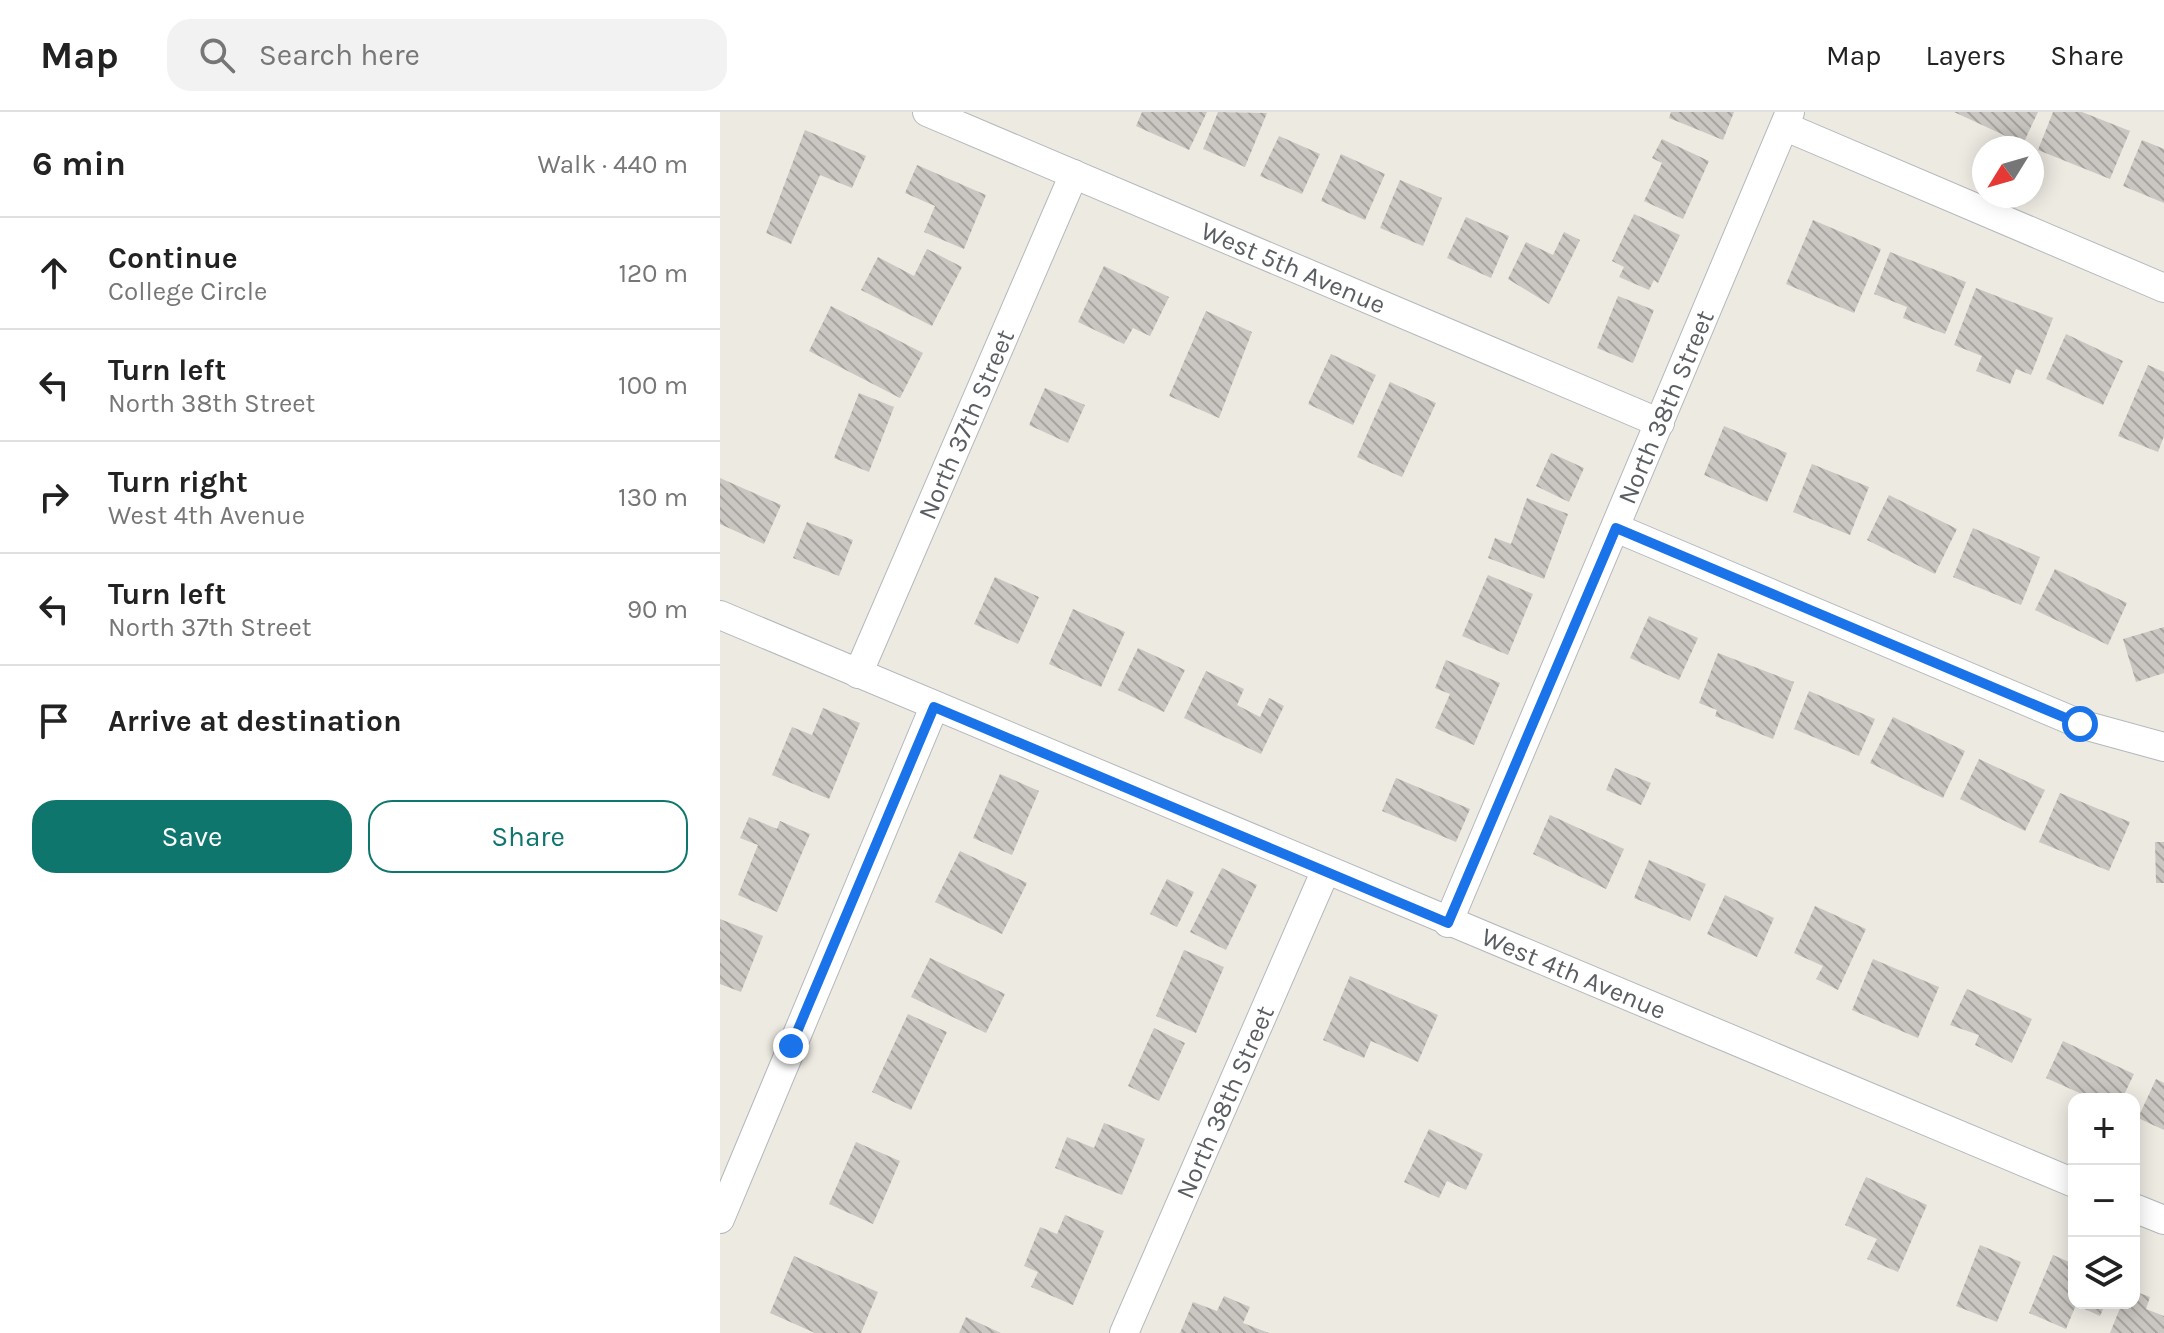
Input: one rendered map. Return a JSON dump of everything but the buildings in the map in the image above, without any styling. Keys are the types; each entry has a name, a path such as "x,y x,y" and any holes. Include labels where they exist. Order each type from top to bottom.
{"street":[{"name":"West 5th Avenue","path":"927,112 1660,423"},
{"path":"1788,120 2164,288"},
{"name":"North 38th Street","path":"1448,923 1788,120"},
{"name":"North 37th Street","path":"858,674 1074,174"},
{"path":"1616,528 2080,724 2164,747"},
{"name":"West 4th Avenue","path":"720,615 1325,872 2068,1181"},
{"path":"720,1219 934,707"},
{"name":"North 38th Street","path":"1124,1333 1325,872"},
{"path":"2140,1210 2164,1220"}],"route":[{"path":"791,1046 934,707 1448,923 1616,528 2080,724"}]}
